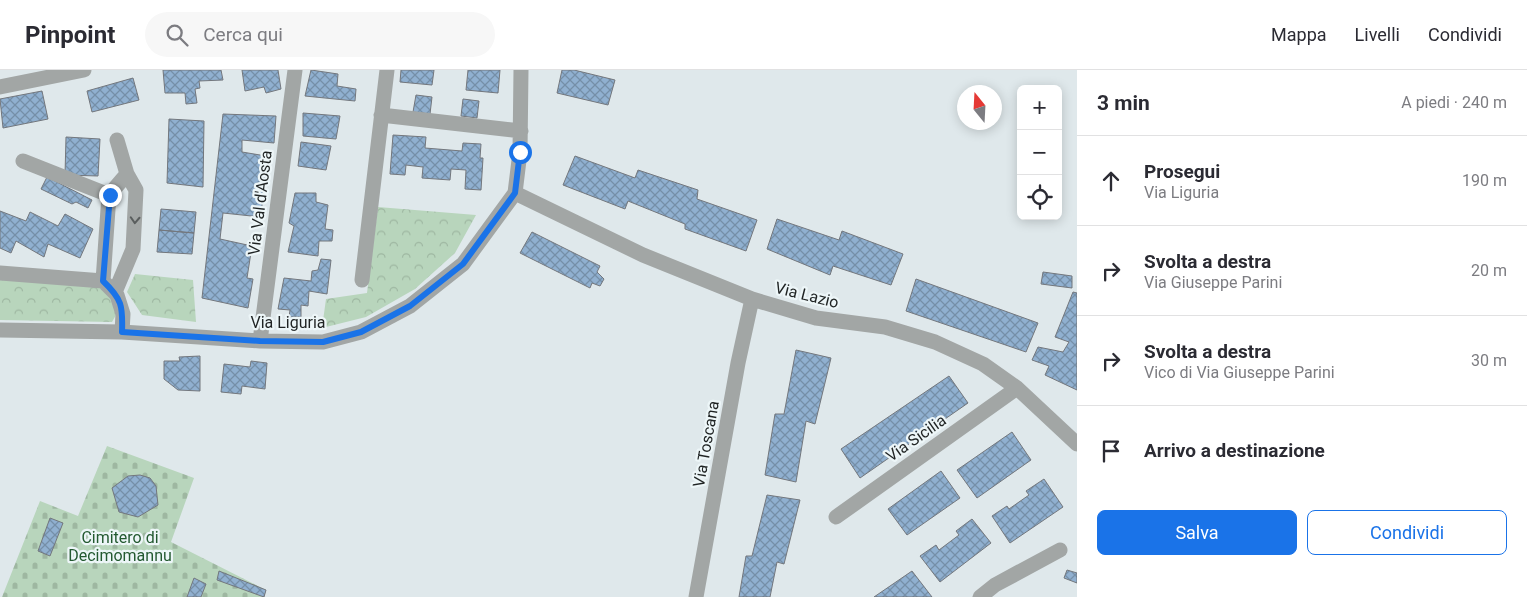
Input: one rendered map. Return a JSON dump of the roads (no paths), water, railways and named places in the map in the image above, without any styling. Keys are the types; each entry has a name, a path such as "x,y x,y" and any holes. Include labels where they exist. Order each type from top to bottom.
{"street":[{"path":"0,87 84,70"},
{"name":"Via Val d'Aosta","path":"260,341 295,70"},
{"path":"362,280 387,70"},
{"path":"515,193 520,131 521,70"},
{"path":"381,115 520,131"},
{"path":"115,292 133,249 136,190 127,174 117,140"},
{"path":"24,161 110,195"},
{"path":"103,281 110,195 127,174"},
{"name":"Via Liguria","path":"0,330 122,332 260,341 323,342 361,332 410,306 463,264 515,193"},
{"name":"Via Lazio","path":"515,193 643,255 752,299 816,318 885,327 935,342 983,364 1017,388 1077,444"},
{"path":"0,273 103,281 115,292 123,314 122,332"},
{"name":"Via Toscana","path":"696,597 738,363 752,299"},
{"name":"Via Sicilia","path":"836,517 1017,388"},
{"path":"980,597 995,585 1060,550"}],"park label":[{"name":"Cimitero di Decimomannu","path":"120,546"}]}
